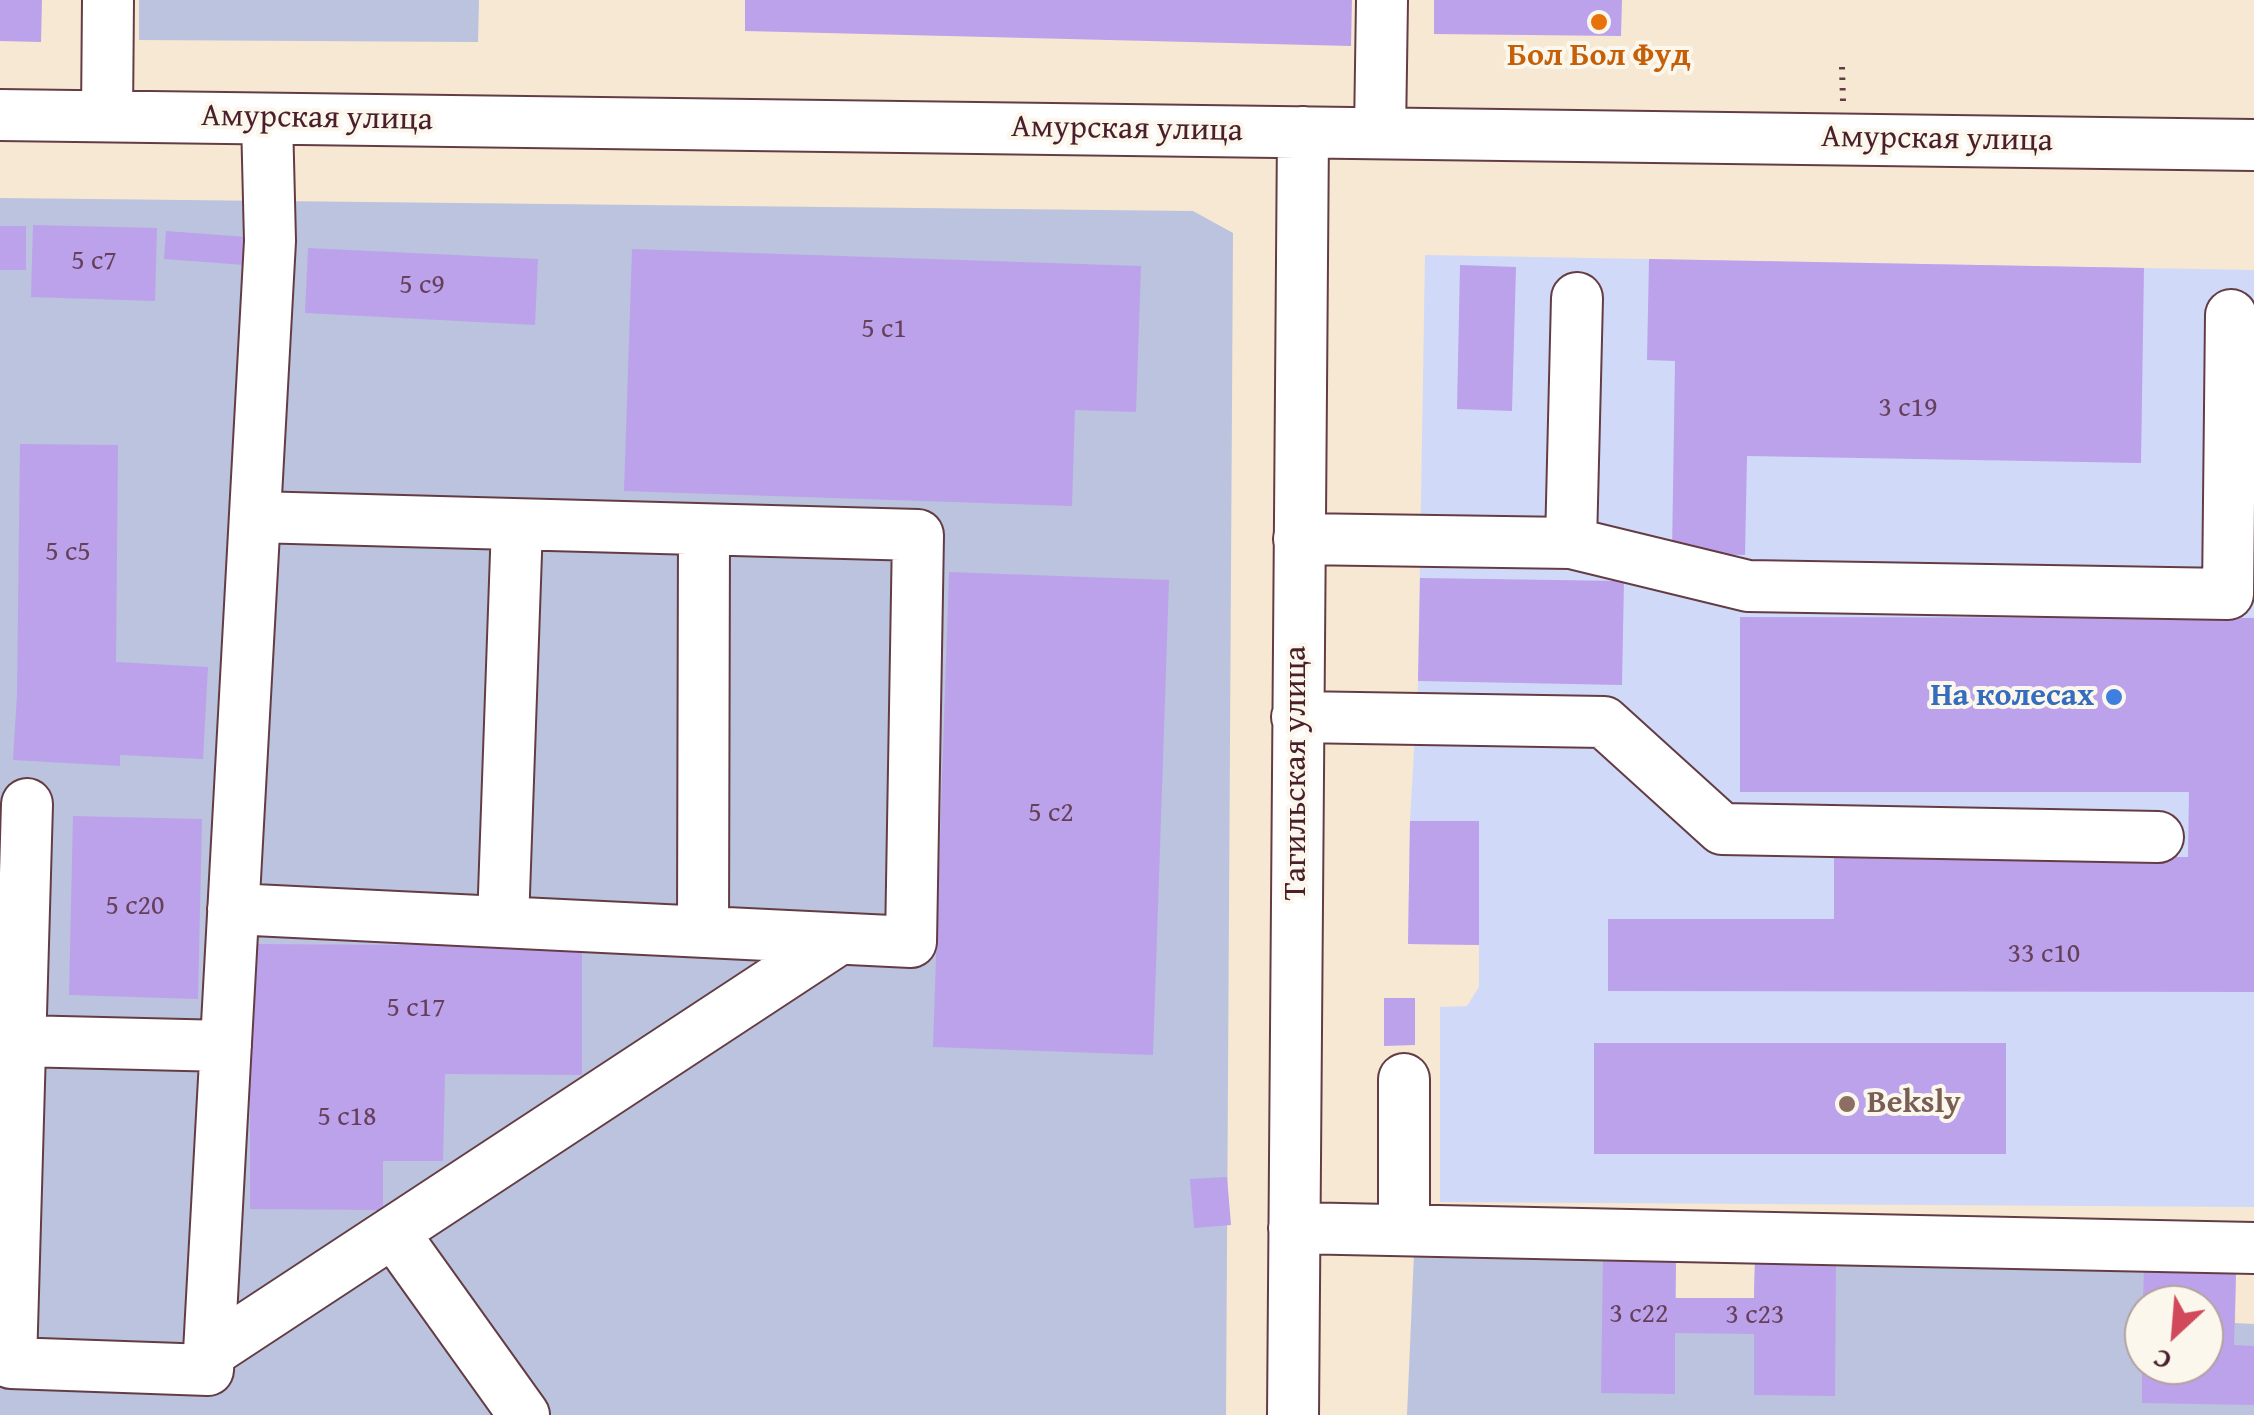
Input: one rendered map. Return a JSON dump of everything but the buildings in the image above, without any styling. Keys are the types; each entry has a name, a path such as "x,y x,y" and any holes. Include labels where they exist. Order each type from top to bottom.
{"street":[{"path":"107,116 108,0"},
{"path":"1380,133 1382,0"},
{"name":"Амурская улица","path":"0,114 2254,144"},
{"path":"26,804 11,1363 208,1370 270,241 268,118"},
{"name":"Тагильская улица","path":"1293,1415 1303,132"},
{"path":"1571,543 1577,298"},
{"path":"1299,539 1571,543 1748,586 2228,594 2232,316"},
{"path":"233,909 911,942 918,535 255,517"},
{"path":"503,922 517,525"},
{"path":"703,932 704,530"},
{"path":"1298,716 1604,722 1722,829 2158,837"},
{"path":"209,1354 839,939"},
{"path":"20,1041 226,1046"},
{"path":"1404,1079 1404,1230"},
{"path":"1294,1228 2254,1248"},
{"path":"393,1232 524,1415"}],"path":[{"path":"1842,67 1844,117"}],"shaded area":[{"path":"139,0 479,0 478,42 139,40"},
{"path":"0,198 1193,211 1233,233 1226,1415 0,1415"},
{"path":"1425,255 2254,270 2254,1207 1440,1202 1440,1007 1467,1006 1479,987 1479,945 1408,944 1418,681"},
{"path":"1414,1254 1676,1259 1676,1298 1754,1298 1755,1259 2236,1268 2235,1323 2254,1324 2254,1415 1407,1415"}],"place":[{"name":"Бол Бол Фуд","path":"1599,22"},
{"name":"На колесах","path":"2114,697"},
{"name":"Beksly","path":"1847,1104"}]}
